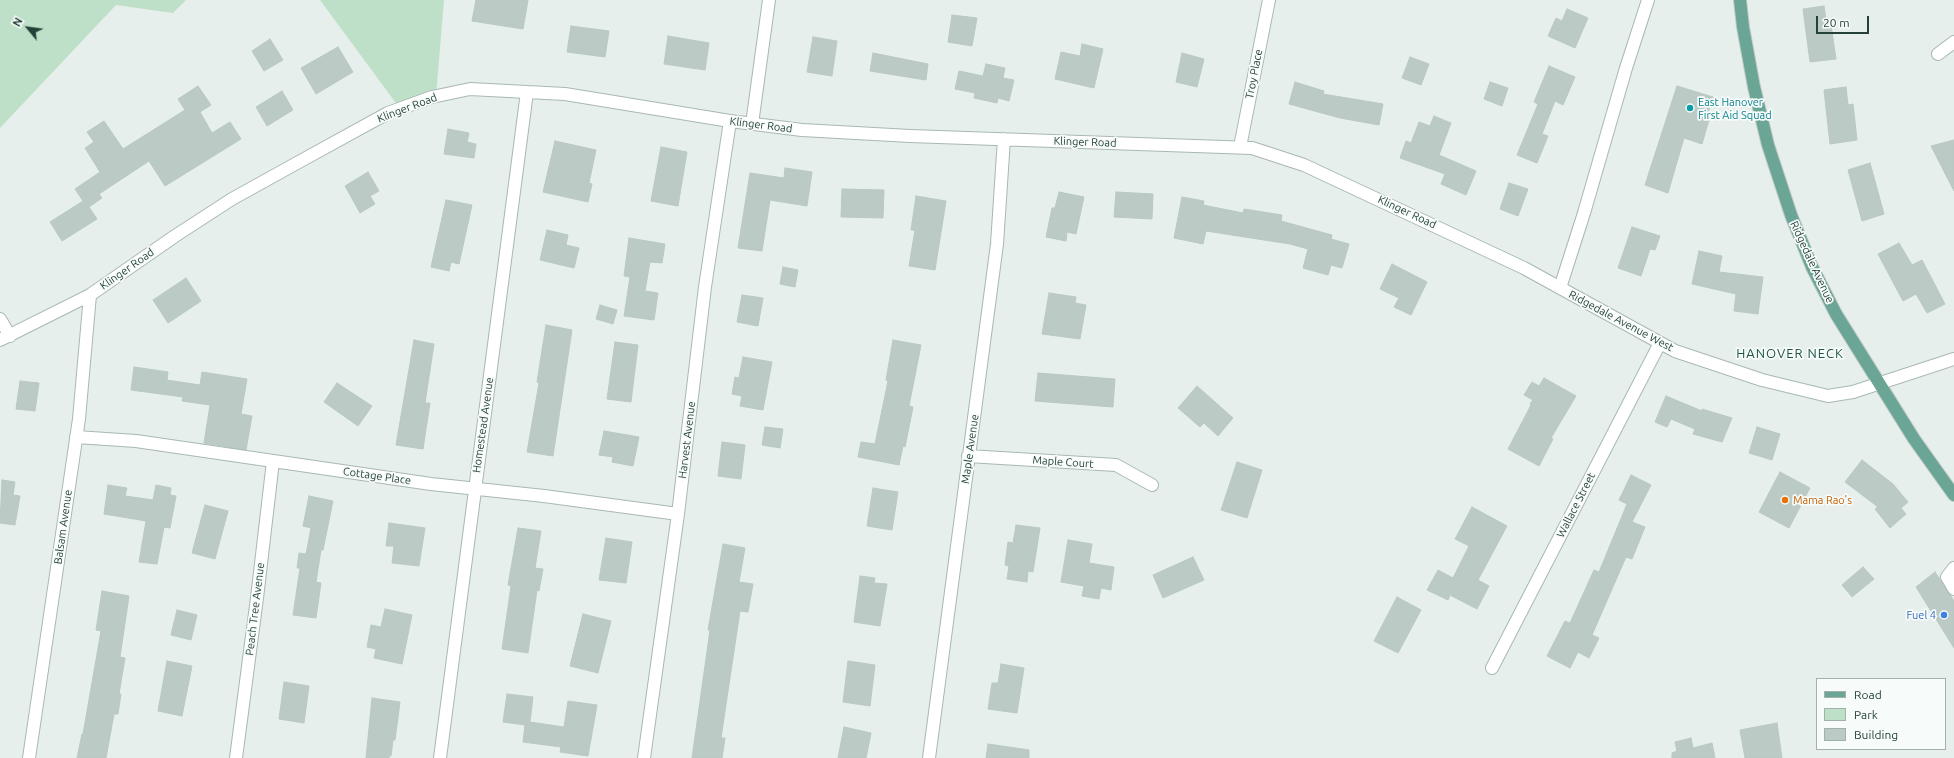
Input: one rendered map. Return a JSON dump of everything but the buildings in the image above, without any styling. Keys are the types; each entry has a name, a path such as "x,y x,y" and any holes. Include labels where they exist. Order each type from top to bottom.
{"main road":[{"name":"Ridgedale Avenue","path":"1740,0 1742,27 1768,145 1791,215 1812,267 1836,314 1914,439 1954,495"}],"street":[{"path":"752,124 769,0"},
{"name":"Troy Place","path":"1240,147 1269,0"},
{"name":"Ridgedale Avenue West","path":"1648,0 1560,288 1675,351 1762,380 1828,396 1853,392 1954,359"},
{"path":"1938,54 1954,42"},
{"name":"Klinger Road","path":"5,338 90,296 175,236 232,199 388,113 432,97 470,89 565,94 730,121 825,132 1252,148 1304,165 1524,268 1560,288"},
{"name":"Homestead Avenue","path":"440,758 527,92"},
{"name":"Harvest Avenue","path":"644,758 678,514 705,287 730,121"},
{"name":"Maple Avenue","path":"929,758 997,244 1004,139"},
{"name":"Balsam Avenue","path":"29,758 76,436 90,296"},
{"path":"0,319 5,338"},
{"name":"Wallace Street","path":"1492,668 1660,343"},
{"name":"Cottage Place","path":"76,436 136,441 431,484 544,496 678,514"},
{"name":"Maple Court","path":"968,456 1116,465 1152,485"},
{"name":"Peach Tree Avenue","path":"236,758 273,461"},
{"path":"1954,568 1947,577 1954,589"}],"green space":[{"path":"0,0 186,0 173,13 116,5 0,128"},
{"path":"320,0 444,0 436,96 401,110"}],"place":[{"name":"East Hanover First Aid Squad","path":"1690,108"},
{"name":"Mama Rao's","path":"1785,500"},
{"name":"Fuel 4","path":"1944,615"}],"district":[{"name":"HANOVER NECK","path":"1790,354"}]}
